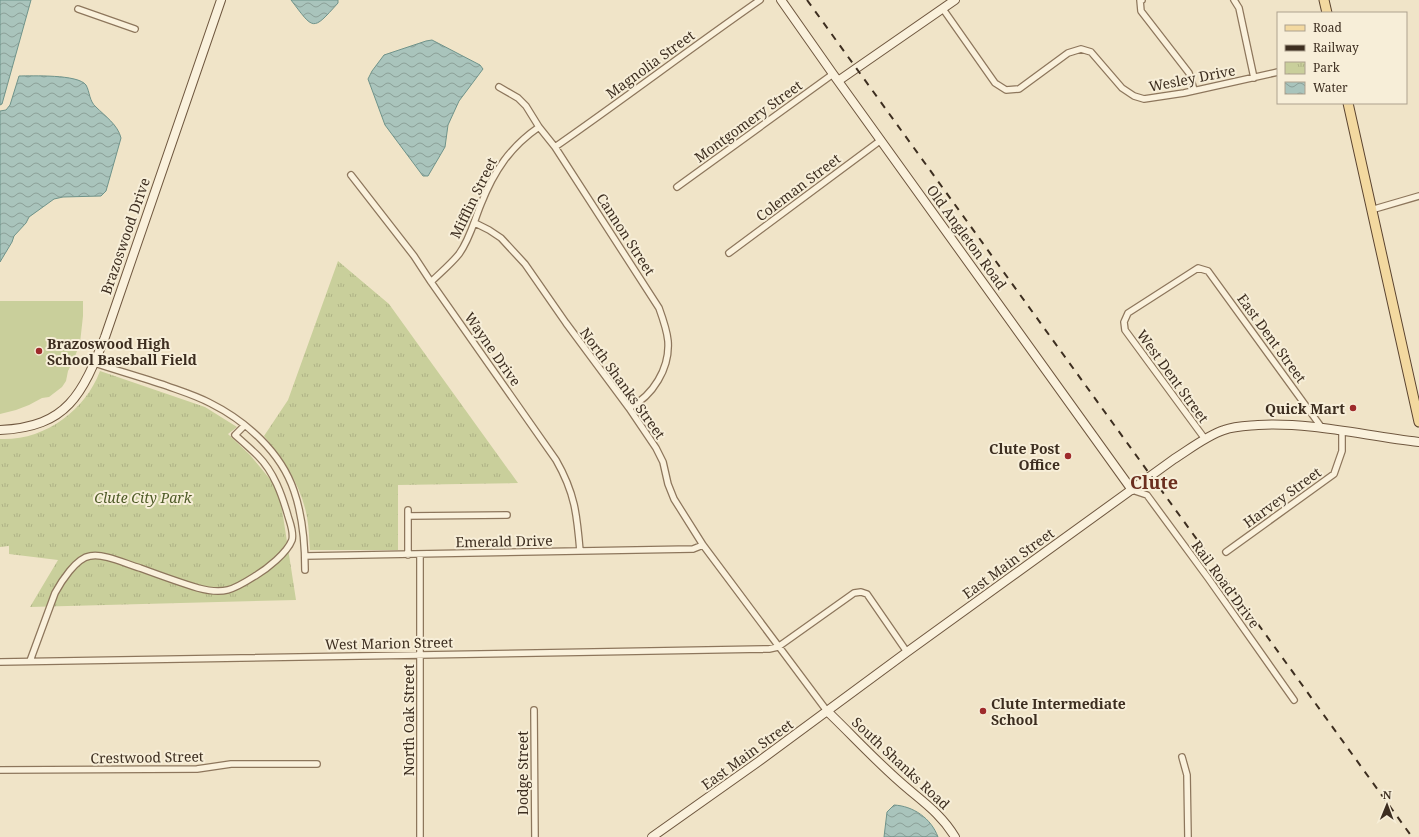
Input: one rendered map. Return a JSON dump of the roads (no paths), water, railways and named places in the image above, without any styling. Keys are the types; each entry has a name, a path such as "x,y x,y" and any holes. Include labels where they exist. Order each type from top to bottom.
{"main road":[{"path":"1324,0 1327,12"},
{"path":"1348,104 1419,422"}],"street":[{"name":"Brazoswood Drive","path":"0,430 33,426 49,420 64,410 74,399 87,379 107,330 220,0"},
{"name":"Magnolia Street","path":"555,147 760,0"},
{"name":"Old Angleton Road","path":"781,0 832,74 1132,490"},
{"path":"838,81 955,0"},
{"path":"1142,0 1140,0 1141,11 1189,73 1194,90"},
{"path":"1234,0 1239,8 1254,78"},
{"path":"78,9 135,29"},
{"name":"Wesley Drive","path":"943,9 995,83 1006,90 1019,88 1068,53 1081,49 1091,52 1122,88 1134,96 1144,99 1184,93 1277,72"},
{"name":"Montgomery Street","path":"677,187 832,74"},
{"name":"Cannon Street","path":"499,87 518,98 526,106 538,126 555,147 659,308 666,327 668,348 664,370 657,382 639,403 629,408"},
{"name":"Mifflin Street","path":"430,282 459,254 466,242 487,191 500,166 518,143 538,126"},
{"name":"Coleman Street","path":"729,253 881,140"},
{"name":"Wayne Drive","path":"351,175 414,256 430,282 556,460 563,472 577,513 580,552"},
{"path":"1371,210 1419,196"},
{"name":"North Shanks Street","path":"475,222 501,238 525,264 570,329 629,408 656,448 663,462 668,484 674,499 703,545 827,711"},
{"name":"East Dent Street","path":"1198,268 1208,271 1322,428"},
{"name":"West Dent Street","path":"1198,268 1128,313 1124,322 1125,330 1205,440"},
{"path":"94,363 204,400 224,411 258,437 273,454 294,491 301,519 306,570"},
{"name":"East Main Street","path":"652,837 758,762 1174,459 1226,429 1269,424 1342,430 1419,442"},
{"path":"30,661 55,593 60,584 78,562 89,556 116,560 212,592 229,590 257,575 277,560 292,540 292,532 283,498 271,473 259,456 236,435 244,426"},
{"name":"Harvey Street","path":"1226,552 1334,474 1342,451 1342,430"},
{"name":"Rail Road Drive","path":"1132,490 1147,495 1208,578 1294,700"},
{"path":"408,555 408,513 507,515"},
{"name":"Emerald Drive","path":"305,556 693,549 703,545"},
{"name":"North Oak Street","path":"420,555 420,837"},
{"path":"778,647 854,593 861,592 867,594 907,652"},
{"name":"West Marion Street","path":"0,662 769,649 778,647"},
{"name":"Dodge Street","path":"534,710 535,837"},
{"name":"South Shanks Road","path":"827,711 900,782 938,814 947,823 955,837"},
{"path":"1182,757 1187,775 1188,837"},
{"name":"Crestwood Street","path":"0,770 197,769 231,764 317,764"}],"water":[{"path":"0,0 31,0 2,104 0,105"},
{"path":"291,0 338,0 338,3 323,19 318,23 313,24 304,17"},
{"path":"432,40 480,65 483,69 459,101 448,125 445,147 428,176 423,176 385,125 368,79 384,55"},
{"path":"19,76 54,76 81,81 86,85 94,105 114,125 121,138 106,191 101,196 63,197 54,199 29,217 26,223 14,236 0,262 0,111 6,110 10,105"},
{"path":"894,805 908,808 920,814 931,824 938,837 884,837 887,812"}],"railway":[{"path":"807,0 1412,837"}],"place":[{"name":"Brazoswood High School Baseball Field","path":"39,351"},
{"name":"Quick Mart","path":"1353,408"},
{"name":"Clute Post Office","path":"1068,456"},
{"name":"Clute Intermediate School","path":"983,711"}],"district":[{"name":"Clute","path":"1154,482"}],"park label":[{"name":"Clute City Park","path":"143,497"}]}
